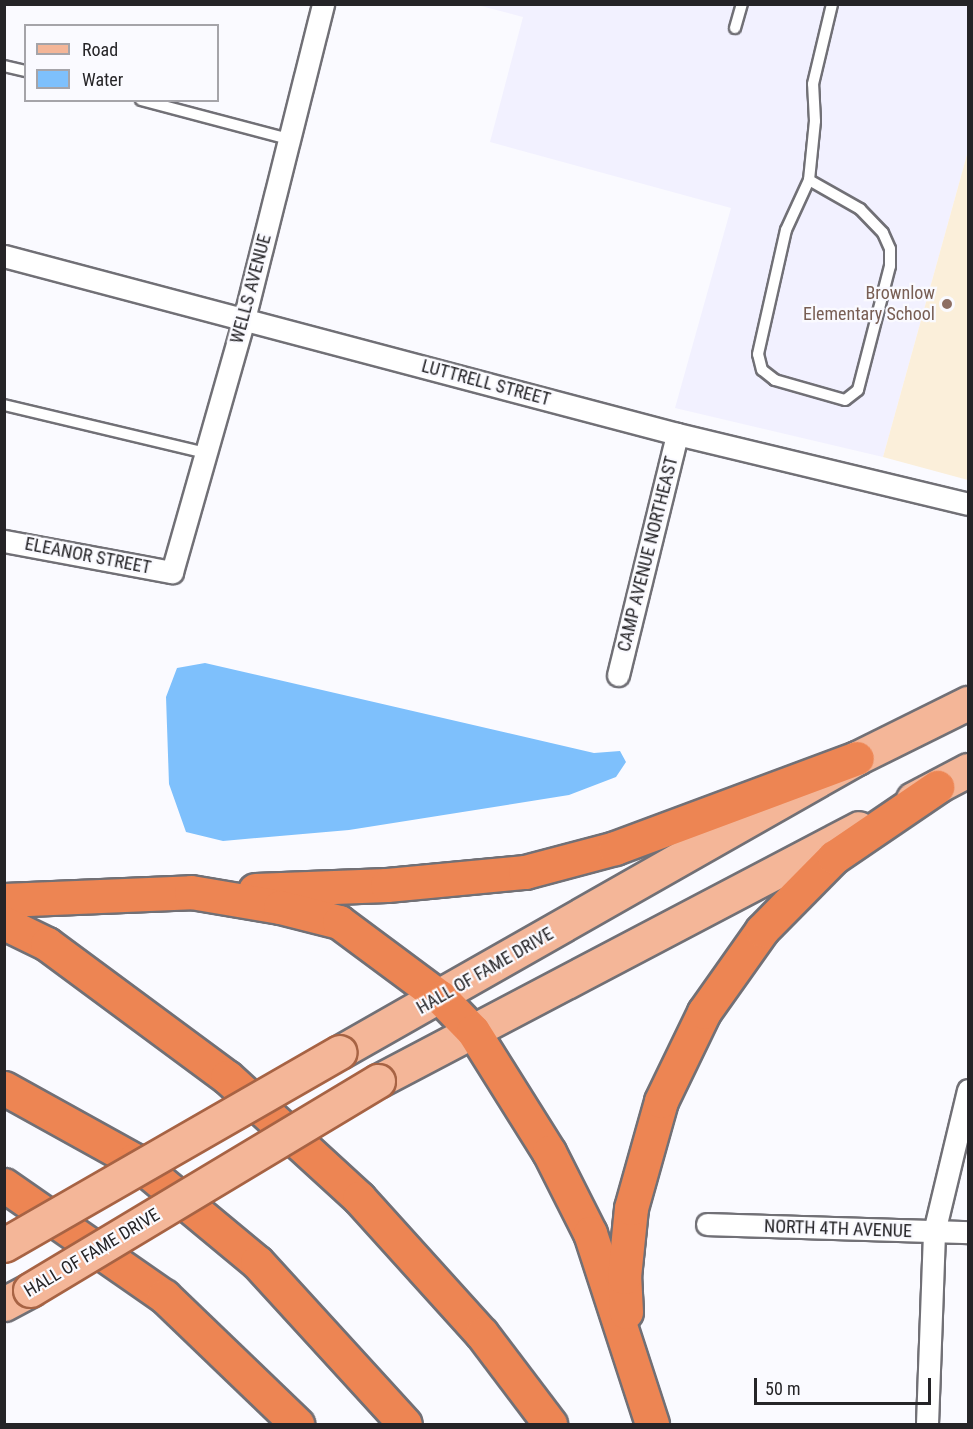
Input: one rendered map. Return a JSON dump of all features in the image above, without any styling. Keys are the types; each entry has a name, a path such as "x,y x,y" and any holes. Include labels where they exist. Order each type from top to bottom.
{"highway":[{"path":"4,900 101,894 387,885 525,872 615,848 857,758"},
{"path":"630,1358 624,1277 631,1208 661,1101 704,1012 762,930 834,857 937,787"},
{"path":"191,892 339,922 440,997 473,1031 549,1152 590,1233 652,1425"},
{"path":"4,924 47,944 226,1077 358,1198 482,1334 550,1425"},
{"path":"4,1088 134,1160 257,1262 405,1425"},
{"path":"4,1185 164,1296 297,1425"}],"main road":[{"name":"HALL OF FAME DRIVE","path":"4,1245 857,758 969,703"},
{"name":"HALL OF FAME DRIVE","path":"17,1297 378,1081 969,770"}],"street":[{"name":"WELLS AVENUE","path":"172,572 244,319 323,4"},
{"name":"LUTTRELL STREET","path":"4,256 677,434 969,504"},
{"name":"CAMP AVENUE NORTHEAST","path":"618,675 677,434"},
{"name":"ELEANOR STREET","path":"4,541 172,572"},
{"path":"927,1425 934,1232 969,1090"},
{"name":"NORTH 4TH AVENUE","path":"707,1224 969,1232"}],"lane":[{"path":"735,28 742,4"},
{"path":"809,180 860,209 883,233 890,249 890,266 858,390 845,400 775,380 762,370 758,354 786,230 809,180 815,121 813,84 832,4"},
{"path":"4,66 24,71"},
{"path":"149,102 289,139"},
{"path":"4,405 206,453"}],"shaded area":[{"path":"477,5 968,5 968,151 883,457 675,408 731,208 490,142 523,17"},
{"name":"Brownlow Elementary School","path":"968,151 968,480 883,457"}],"water":[{"path":"205,663 594,753 620,751 626,762 616,777 569,795 349,830 223,841 186,832 169,784 166,697 177,668"}],"place":[{"name":"Brownlow Elementary School","path":"947,304"}]}
